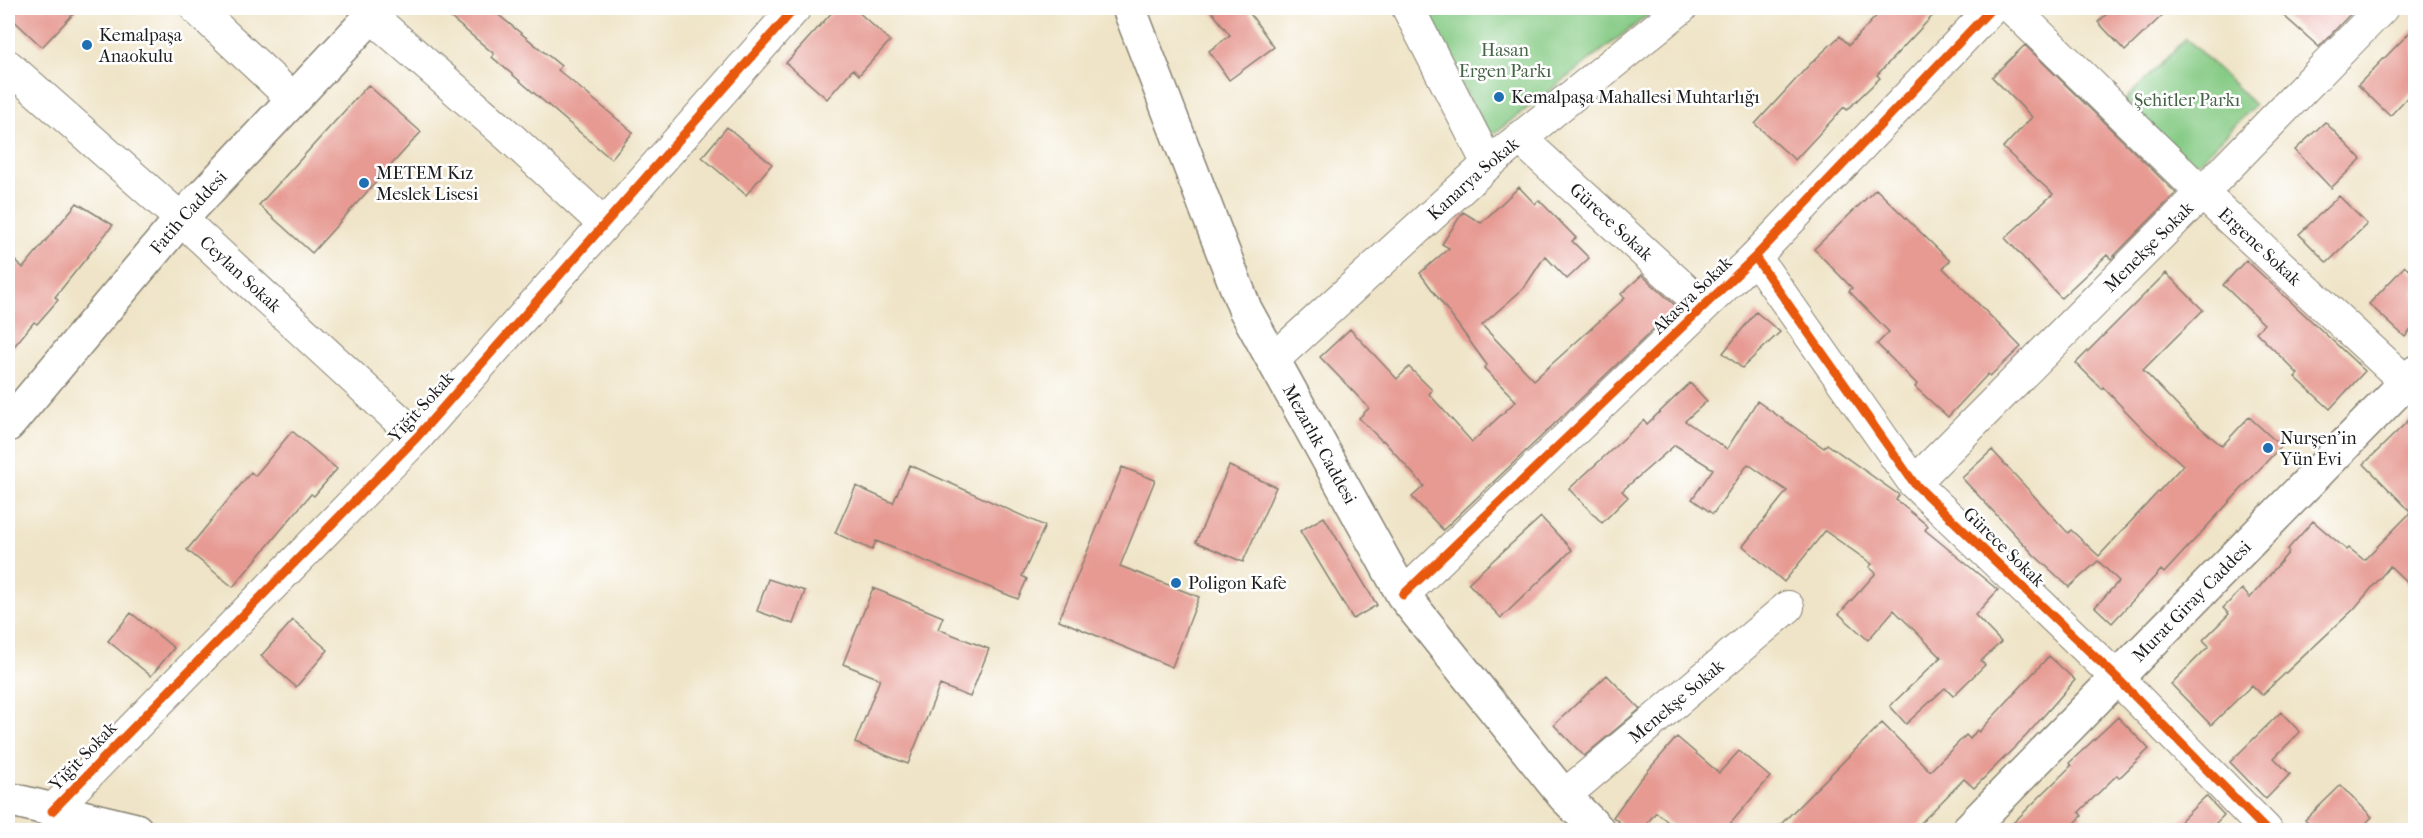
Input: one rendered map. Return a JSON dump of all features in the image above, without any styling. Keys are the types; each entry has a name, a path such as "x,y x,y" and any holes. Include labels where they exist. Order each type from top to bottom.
{"main road":[{"name":"Mezarlık Caddesi","path":"1129,8 1245,309 1403,595 1564,796 1598,831"},
{"name":"Fatih Caddesi","path":"8,425 181,219 375,12"},
{"name":"Murat Giray Caddesi","path":"1968,831 2411,377"},
{"path":"8,799 136,831"}],"street":[{"path":"196,8 293,99"},
{"name":"Yiğit Sokak","path":"52,811 417,437 795,8"},
{"path":"1408,8 1488,164"},
{"name":"Kanarya Sokak","path":"1274,360 1488,164 1681,8"},
{"name":"Akasya Sokak","path":"1403,595 1755,256 1992,8"},
{"name":"Ergene Sokak","path":"2012,8 2202,193 2411,377"},
{"name":"Menekşe Sokak","path":"1914,483 2382,8"},
{"path":"375,12 604,224"},
{"name":"Ceylan Sokak","path":"8,66 181,219 417,437"},
{"name":"Gürece Sokak","path":"1520,138 1703,306"},
{"name":"Gürece Sokak","path":"1755,256 1914,483 2116,677 2265,831"},
{"name":"Menekşe Sokak","path":"1564,796 1788,607"}],"green space":[{"name":"Hasan Ergen Parkı","path":"1420,8 1657,8 1496,132 1488,133"},
{"name":"Şehitler Parkı","path":"2186,38 2255,105 2194,167 2125,100"}],"building":[{"path":"8,8 79,8 42,47 8,15"},
{"path":"439,8 490,8 561,66 558,70 633,132 611,159 492,57 494,54"},
{"path":"836,8 854,8 890,41 859,75 853,69 827,99 786,63"},
{"path":"1209,8 1246,8 1274,47 1229,80 1209,51 1230,35"},
{"path":"1884,8 1940,8 1877,75 1880,78 1847,110 1844,107 1795,160 1755,124 1809,65 1840,36 1849,45"},
{"path":"2113,8 2170,8 2125,51 2098,22"},
{"path":"2275,8 2356,8 2319,47"},
{"path":"2415,27 2415,89 2390,116 2358,85"},
{"path":"2025,45 2176,193 2111,259 2107,255 2061,298 2005,238 2053,194 2003,148 2032,117 1992,77"},
{"path":"368,85 421,132 312,253 259,205"},
{"path":"2325,122 2361,159 2331,188 2295,150"},
{"path":"727,127 772,164 746,195 702,157"},
{"path":"1519,187 1535,204 1539,200 1576,238 1572,241 1589,258 1567,279 1545,256 1524,288 1482,325 1534,380 1625,298 1621,294 1642,275 1677,307 1443,530 1412,497 1424,486 1383,440 1359,418 1369,408 1320,357 1350,329 1397,379 1409,367 1432,390 1429,394 1472,442 1516,401 1484,368 1487,365 1420,273 1449,248 1442,244 1463,212 1481,223"},
{"path":"1876,189 1950,261 1943,268 2021,347 1990,376 1988,374 1948,417 1915,387 1917,384 1877,344 1889,332 1849,291 1852,288 1814,249"},
{"path":"2339,196 2367,224 2327,263 2299,234"},
{"path":"77,203 113,225 55,297 58,300 37,324 34,322 8,354 8,254 23,268"},
{"path":"2246,260 2365,371 2330,409 2295,377 2298,374 2256,332 2264,324 2223,285"},
{"path":"2405,266 2415,275 2415,325 2405,337 2369,304"},
{"path":"2166,273 2203,310 2143,370 2188,417 2222,446 2249,417 2281,446 2164,573 2161,570 2112,623 2095,607 2119,581 2098,561 2069,587 2034,555 1962,478 1992,450 2068,533 2071,530 2099,556 2183,465 2076,363"},
{"path":"1756,312 1780,332 1742,368 1723,353"},
{"path":"1690,383 1707,401 1685,421 1727,449 1757,401 1824,448 1827,444 1899,495 1896,500 1928,526 1925,530 1998,590 1975,615 2001,642 1981,661 1985,665 1953,696 1945,688 1906,724 1890,706 1941,657 1894,610 1868,640 1839,614 1876,573 1869,567 1872,564 1825,531 1784,582 1743,546 1787,491 1748,464 1713,514 1692,499 1713,469 1675,445 1622,491 1628,497 1602,523 1569,489 1644,420 1647,424"},
{"path":"2415,414 2415,590 2390,566 2354,609 2262,695 2252,685 2211,725 2171,684 2209,646 2203,640 2229,614 2223,608 2242,589 2250,598 2313,521 2347,550 2349,548 2364,560 2411,512 2364,464"},
{"path":"292,431 337,469 314,496 311,494 233,587 187,550 251,472 255,476"},
{"path":"910,465 1045,526 1022,576 1027,579 1018,599 876,541 872,550 835,533 856,486 893,503"},
{"path":"1229,466 1276,487 1243,562 1196,542"},
{"path":"1122,467 1155,480 1120,566 1199,597 1172,667 1059,620"},
{"path":"1324,517 1377,605 1353,619 1300,531"},
{"path":"1541,517 1572,550 1501,618 1468,583"},
{"path":"768,579 805,591 793,624 757,611"},
{"path":"873,588 943,617 938,629 989,649 970,697 940,685 908,764 855,743 880,679 843,664"},
{"path":"131,613 174,648 151,676 108,641"},
{"path":"293,620 328,650 296,687 261,656"},
{"path":"2049,656 2075,680 2026,736 1974,788 1964,779 1913,831 1774,831 1882,723 1930,771 1966,735 1970,739 1977,730 1979,732"},
{"path":"1607,675 1640,709 1584,756 1554,725"},
{"path":"2281,712 2300,732 2274,758 2290,774 2266,799 2230,762"},
{"path":"2118,717 2149,749 2119,778 2117,775 2079,812 2082,816 2067,831 2005,831 2071,766 2069,763"},
{"path":"1677,737 1719,773 1739,751 1770,777 1724,831 1679,831 1656,812 1641,831 1630,831 1613,817 1639,781"},
{"path":"2341,785 2372,817 2358,831 2316,831 2305,820"},
{"path":"2206,796 2224,815 2208,831 2170,831"}],"cycle path":[{"path":"52,811 417,437 795,8"},
{"path":"1403,595 1755,257 1992,8"},
{"path":"1755,257 1914,483 2116,677 2266,830"}],"place":[{"name":"Kemalpaşa Anaokulu","path":"87,45"},
{"name":"Kemalpaşa Mahallesi Muhtarlığı","path":"1499,97"},
{"name":"METEM Kız Meslek Lisesi","path":"364,183"},
{"name":"Nurşen'in Yün Evi","path":"2268,448"},
{"name":"Poligon Kafe","path":"1176,583"}]}
